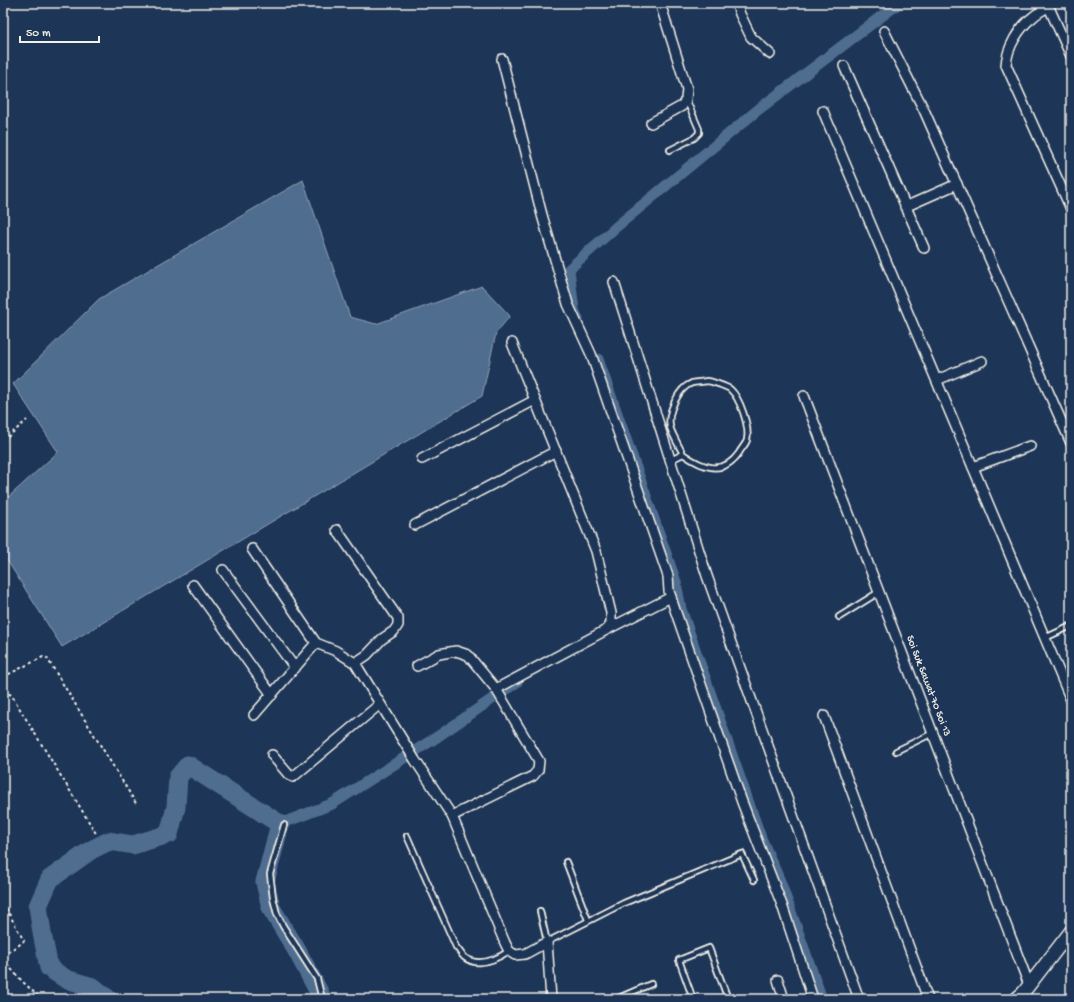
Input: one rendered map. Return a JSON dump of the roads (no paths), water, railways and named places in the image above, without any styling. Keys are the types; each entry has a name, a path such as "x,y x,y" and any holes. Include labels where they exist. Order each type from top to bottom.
{"street":[{"path":"651,123 682,106 686,99 687,90 660,3"},
{"path":"736,3 751,37 770,54"},
{"path":"1071,56 1048,5 1033,17 1021,30 1010,48 1006,65 1071,209"},
{"path":"884,30 924,110 1071,443"},
{"path":"502,59 542,215 568,304 586,342 603,389 668,576 671,598 742,802 782,905 813,999"},
{"path":"844,66 924,248"},
{"path":"823,111 1071,700"},
{"path":"905,207 957,184"},
{"path":"614,282 707,576 859,999"},
{"path":"512,343 596,551 611,613 611,622 608,629"},
{"path":"937,380 982,361"},
{"name":"Soi Suk Sawat 70 Soi 13","path":"804,396 1029,985"},
{"path":"422,459 536,400"},
{"path":"973,468 1030,446"},
{"path":"415,525 556,451"},
{"path":"337,530 398,618 398,625 394,631 382,639 367,655 355,663"},
{"path":"252,549 316,643 336,651 355,663 415,760 452,816 509,951 516,955 525,954 547,942 551,999"},
{"path":"223,570 295,668"},
{"path":"193,585 272,695"},
{"path":"496,690 608,629 671,598"},
{"path":"254,715 316,643"},
{"path":"417,666 439,654 456,651 468,655 496,690 539,761 538,770 533,776 452,816"},
{"path":"272,755 289,775 293,777 380,704"},
{"path":"824,716 928,999"},
{"path":"1016,999 1029,985 1071,931"},
{"path":"778,980 784,999"}],"lane":[{"path":"670,150 694,138 699,133 699,128 686,99"},
{"path":"710,381 730,389 741,407 748,426 747,440 738,454 729,464 716,468 702,465 683,454 670,426 670,413 679,393 691,383 710,381"},
{"path":"671,460 683,454"},
{"path":"839,617 879,592"},
{"path":"1045,638 1071,626"},
{"path":"896,751 933,733"},
{"path":"284,824 270,874 273,898 277,914 283,926 317,979 322,999"},
{"path":"407,836 456,947 464,957 472,962 484,962 500,957 509,951"},
{"path":"540,911 547,942 588,920 631,900 742,854 754,880"},
{"path":"566,862 588,920"},
{"path":"693,999 679,960 709,948 728,999"},
{"path":"616,999 651,984"}],"water":[{"path":"303,180 350,317 376,324 482,286 510,316 496,333 482,396 62,647 3,554 3,502 58,452 13,384 99,299"}],"waterway":[{"path":"578,319 574,310 569,269 616,227 759,109 899,3"},
{"path":"598,359 676,582 681,609 761,838 780,881 822,999"},
{"path":"280,824 332,804 437,737 517,682"},
{"path":"108,999 93,987 66,979 49,968 38,906 50,879 91,850 109,841 133,845 169,834 176,807 178,777 188,765 280,824 265,882 271,908 296,949 320,994 321,999"}]}
